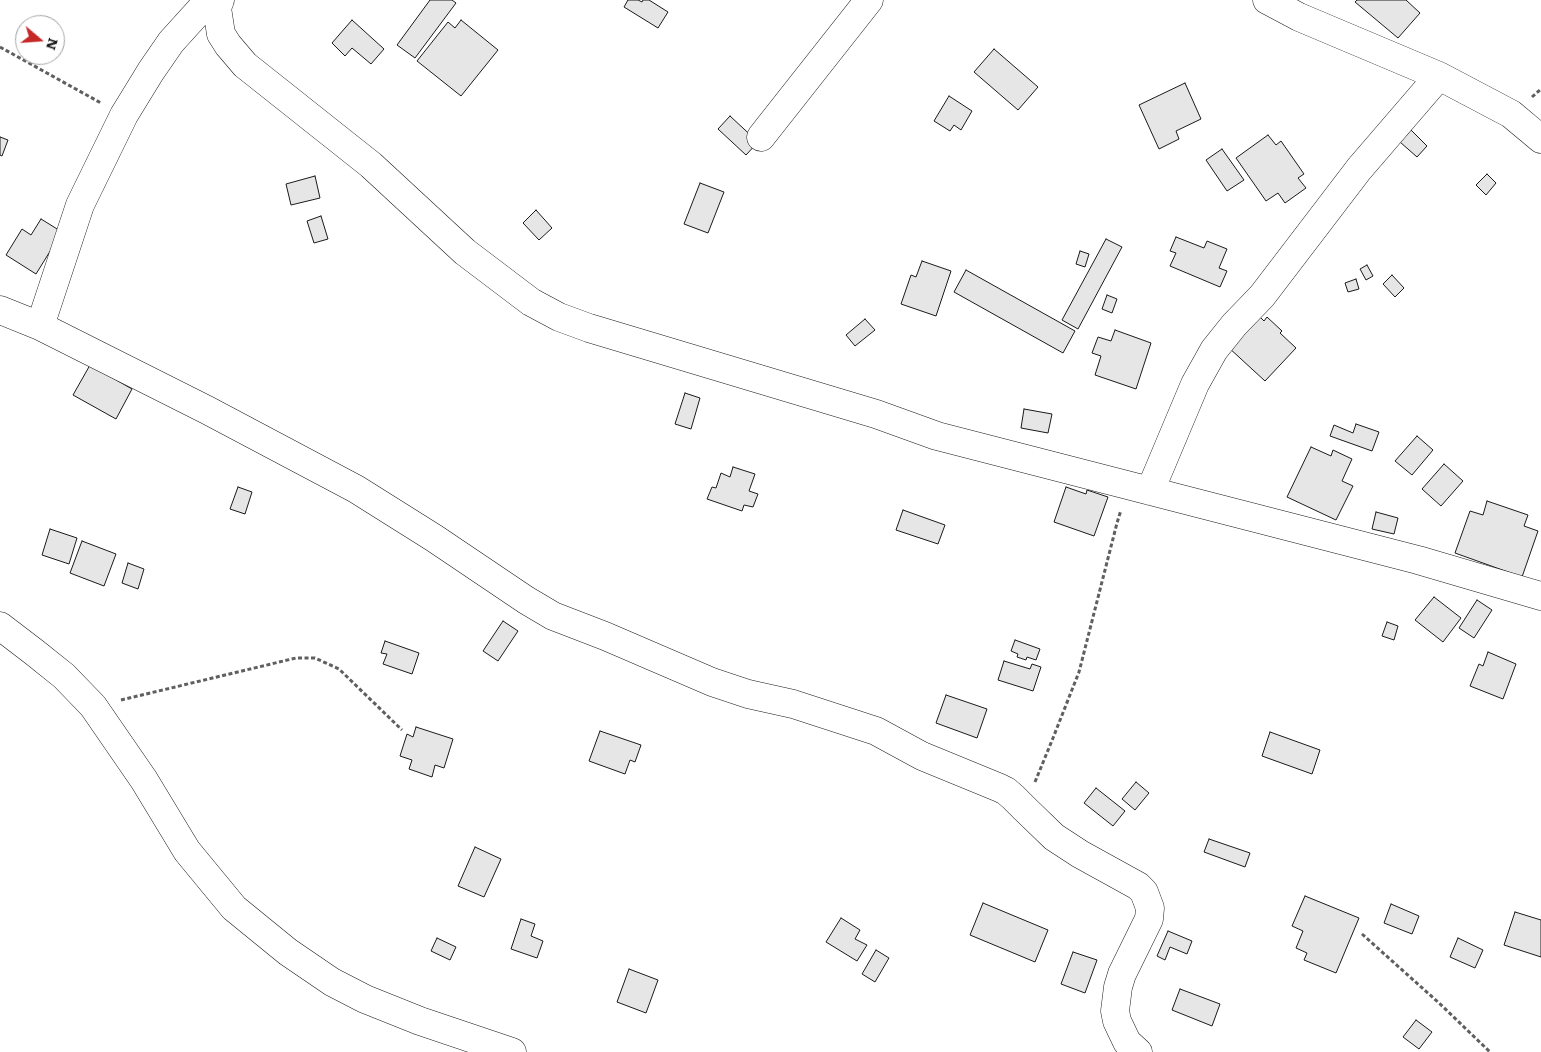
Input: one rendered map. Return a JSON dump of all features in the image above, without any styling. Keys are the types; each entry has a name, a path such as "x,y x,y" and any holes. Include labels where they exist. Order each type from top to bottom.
{"street":[{"path":"40,326 80,205 124,115 171,42 208,0"},
{"path":"220,0 217,8 221,34 245,65 371,165 465,252 531,302 559,317 876,414 937,436 1418,560 1541,596"},
{"path":"761,137 869,0"},
{"path":"1267,0 1299,17 1439,76 1511,114 1541,138"},
{"path":"1140,488 1214,350 1234,325 1262,296 1359,169 1439,76"},
{"path":"0,310 40,326 207,410 356,489 553,616 712,682 748,694 793,704 876,731 922,756 1000,788 1013,796 1060,841 1138,886 1144,892 1150,908 1149,919 1122,974 1118,987 1115,1011 1127,1042 1138,1052"},
{"path":"0,626 64,676 93,706 144,780 188,851 234,908 288,952 332,982 366,999 420,1021 512,1052"}],"path":[{"path":"0,47 124,115"},
{"path":"1024,808 1078,672 1116,523 1140,488"},
{"path":"93,706 296,658 315,658 340,669 402,730"},
{"path":"1362,934 1440,1003 1490,1052"}],"building":[{"path":"430,0 452,0 456,3 415,58 397,45"},
{"path":"628,0 642,2 643,0 649,0 668,12 658,28 624,7"},
{"path":"1357,0 1406,0 1420,13 1398,38 1355,2"},
{"path":"352,20 384,49 371,64 352,48 345,56 332,43"},
{"path":"461,20 498,50 461,96 417,61 448,22 455,28"},
{"path":"994,49 1038,87 1018,110 974,72"},
{"path":"1185,83 1201,119 1176,131 1179,139 1159,149 1139,105"},
{"path":"949,96 972,111 961,130 954,125 950,131 934,121"},
{"path":"730,116 758,142 746,155 718,129"},
{"path":"1411,130 1427,146 1417,157 1400,142"},
{"path":"1268,135 1276,145 1281,141 1304,174 1298,178 1306,188 1285,203 1278,193 1266,201 1236,158"},
{"path":"0,137 8,140 2,156 0,155"},
{"path":"1222,149 1244,180 1227,191 1206,160"},
{"path":"1487,174 1496,183 1486,195 1476,185"},
{"path":"315,176 320,198 291,205 286,184"},
{"path":"700,183 724,192 708,233 684,224"},
{"path":"536,210 552,228 539,240 523,223"},
{"path":"321,216 328,239 314,243 307,221"},
{"path":"41,219 62,232 36,274 6,255 22,229 31,235"},
{"path":"1176,237 1204,248 1207,241 1227,249 1219,268 1227,271 1220,287 1170,266 1176,253 1170,251"},
{"path":"1106,239 1122,247 1078,329 1062,320"},
{"path":"1080,251 1089,254 1085,267 1076,264"},
{"path":"922,261 951,271 936,316 901,304 911,275 916,277"},
{"path":"1367,265 1373,276 1366,280 1360,269"},
{"path":"966,270 1075,331 1063,353 954,292"},
{"path":"1392,275 1404,288 1395,297 1383,284"},
{"path":"1356,279 1359,289 1348,292 1345,283"},
{"path":"1107,295 1117,299 1112,313 1102,309"},
{"path":"1258,315 1264,321 1267,317 1296,348 1265,381 1228,347"},
{"path":"865,319 875,330 855,346 846,335"},
{"path":"1115,330 1151,343 1136,389 1095,375 1101,356 1092,353 1098,337 1111,341"},
{"path":"90,365 132,389 116,419 73,395"},
{"path":"685,393 700,398 691,429 675,424"},
{"path":"1024,409 1052,414 1048,433 1021,428"},
{"path":"1356,424 1379,432 1372,451 1330,436 1334,425 1353,433"},
{"path":"1417,436 1433,450 1412,475 1395,461"},
{"path":"1311,447 1331,456 1333,450 1352,459 1342,481 1353,486 1336,520 1287,497"},
{"path":"1444,464 1463,481 1441,506 1422,489"},
{"path":"733,467 755,474 749,491 758,494 753,507 744,505 742,511 707,499 712,487 716,488 721,473 730,477"},
{"path":"238,487 252,492 245,514 230,509"},
{"path":"1066,487 1086,494 1087,490 1108,497 1094,536 1054,522"},
{"path":"1487,501 1528,515 1524,526 1538,531 1522,577 1455,553 1470,511 1483,515"},
{"path":"903,510 945,525 938,544 896,530"},
{"path":"1376,512 1398,518 1394,534 1372,529"},
{"path":"50,529 77,538 69,564 42,555"},
{"path":"82,541 116,554 104,586 70,573"},
{"path":"128,563 144,569 138,589 122,583"},
{"path":"1434,597 1461,618 1443,642 1415,620"},
{"path":"1477,600 1492,610 1474,638 1459,628"},
{"path":"503,621 518,631 498,661 483,651"},
{"path":"1387,622 1398,626 1394,640 1382,636"},
{"path":"1015,640 1040,649 1036,660 1027,657 1026,660 1017,657 1018,654 1011,651"},
{"path":"385,641 419,653 412,674 383,664 387,654 381,653"},
{"path":"1488,652 1516,664 1503,699 1470,686 1479,664 1483,666"},
{"path":"1004,661 1030,669 1032,664 1041,667 1033,691 998,680"},
{"path":"946,695 987,709 977,738 936,723"},
{"path":"416,727 453,739 444,768 435,765 432,777 409,769 412,760 400,756 407,734 413,737"},
{"path":"600,731 641,745 635,762 630,760 625,774 589,761"},
{"path":"1270,732 1320,750 1312,774 1262,756"},
{"path":"1136,782 1149,793 1135,810 1122,799"},
{"path":"1096,788 1125,811 1113,826 1084,803"},
{"path":"1209,839 1250,853 1245,867 1204,852"},
{"path":"475,847 501,859 484,897 458,886"},
{"path":"1305,896 1359,918 1336,973 1304,960 1307,953 1296,948 1303,931 1292,926"},
{"path":"983,903 1048,930 1035,962 970,935"},
{"path":"1391,904 1419,916 1412,934 1384,923"},
{"path":"1515,912 1541,920 1541,957 1504,945"},
{"path":"841,918 860,930 855,939 867,945 857,961 826,942"},
{"path":"521,919 535,924 531,936 543,941 537,958 511,949"},
{"path":"1168,931 1192,941 1187,954 1170,947 1165,960 1157,956"},
{"path":"437,938 456,947 450,960 431,951"},
{"path":"1458,938 1483,950 1475,968 1450,957"},
{"path":"876,950 889,958 875,982 862,974"},
{"path":"1073,952 1097,960 1085,993 1061,984"},
{"path":"629,969 658,980 646,1013 617,1002"},
{"path":"1180,989 1220,1004 1212,1026 1172,1010"},
{"path":"1416,1020 1432,1032 1419,1049 1403,1037"}]}
